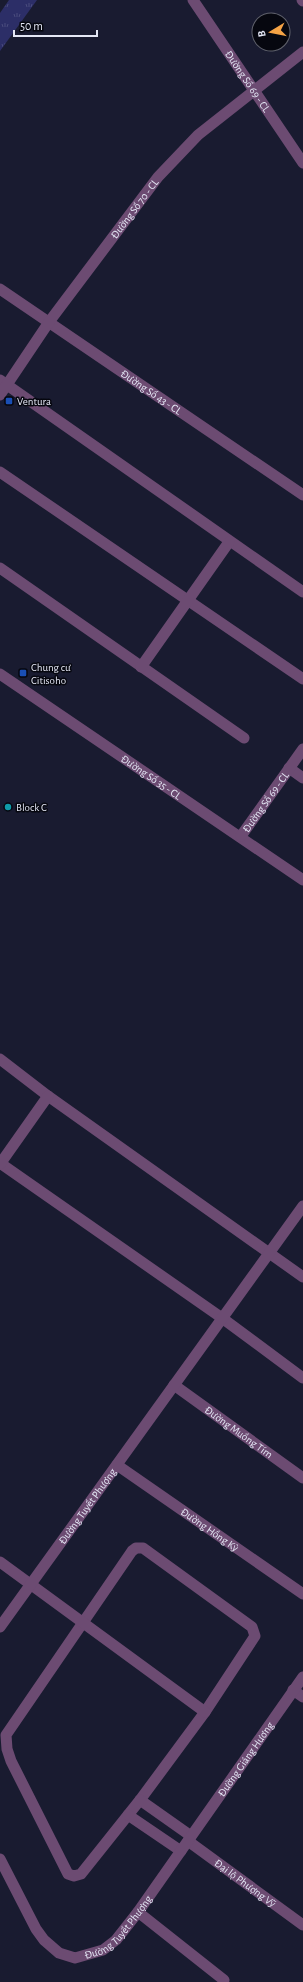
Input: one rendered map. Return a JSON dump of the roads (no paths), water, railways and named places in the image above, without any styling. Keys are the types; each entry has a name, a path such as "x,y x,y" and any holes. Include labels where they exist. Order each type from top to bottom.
{"street":[{"name":"Đường Số 69 - CL","path":"193,0 303,162"},
{"name":"Đường Số 70 - CL","path":"0,395 4,383 158,177 198,135 303,52"},
{"name":"Đường Số 43 - CL","path":"0,289 303,495"},
{"path":"4,383 229,542 303,592"},
{"path":"0,472 303,679"},
{"path":"141,667 229,542"},
{"path":"0,568 244,738"},
{"name":"Đường Số 35 - CL","path":"0,674 241,836 303,880"},
{"name":"Đường Số 69 - CL","path":"241,836 303,749"},
{"path":"289,768 303,778"},
{"path":"0,1059 48,1096 303,1277"},
{"path":"48,1096 0,1163 222,1318 303,1378"},
{"name":"Đường Tuyết Phượng","path":"0,1627 32,1585 303,1206"},
{"name":"Đường Muồng Tím","path":"174,1385 303,1478"},
{"name":"Đường Hồng Kỳ","path":"117,1465 303,1594"},
{"path":"136,1548 143,1548 252,1628 255,1636 205,1712 140,1800 82,1874 74,1876 68,1874 11,1762 7,1748 6,1735 132,1551 136,1548"},
{"path":"0,1562 205,1712"},
{"name":"Đường Giáng Hương","path":"189,1838 303,1677"},
{"path":"293,1690 303,1697"},
{"name":"Đại lộ Phượng Vỹ","path":"140,1800 303,1925"},
{"path":"128,1815 181,1851"},
{"name":"Đường Tuyết Phượng","path":"0,1859 36,1929 44,1940 59,1953 75,1958 103,1950 116,1940 138,1912 189,1838"},
{"path":"138,1912 224,1980"}],"place":[{"name":"Ventura","path":"9,401"},
{"name":"Chung cư Citisoho","path":"23,673"},
{"name":"Block C","path":"8,807"}]}
